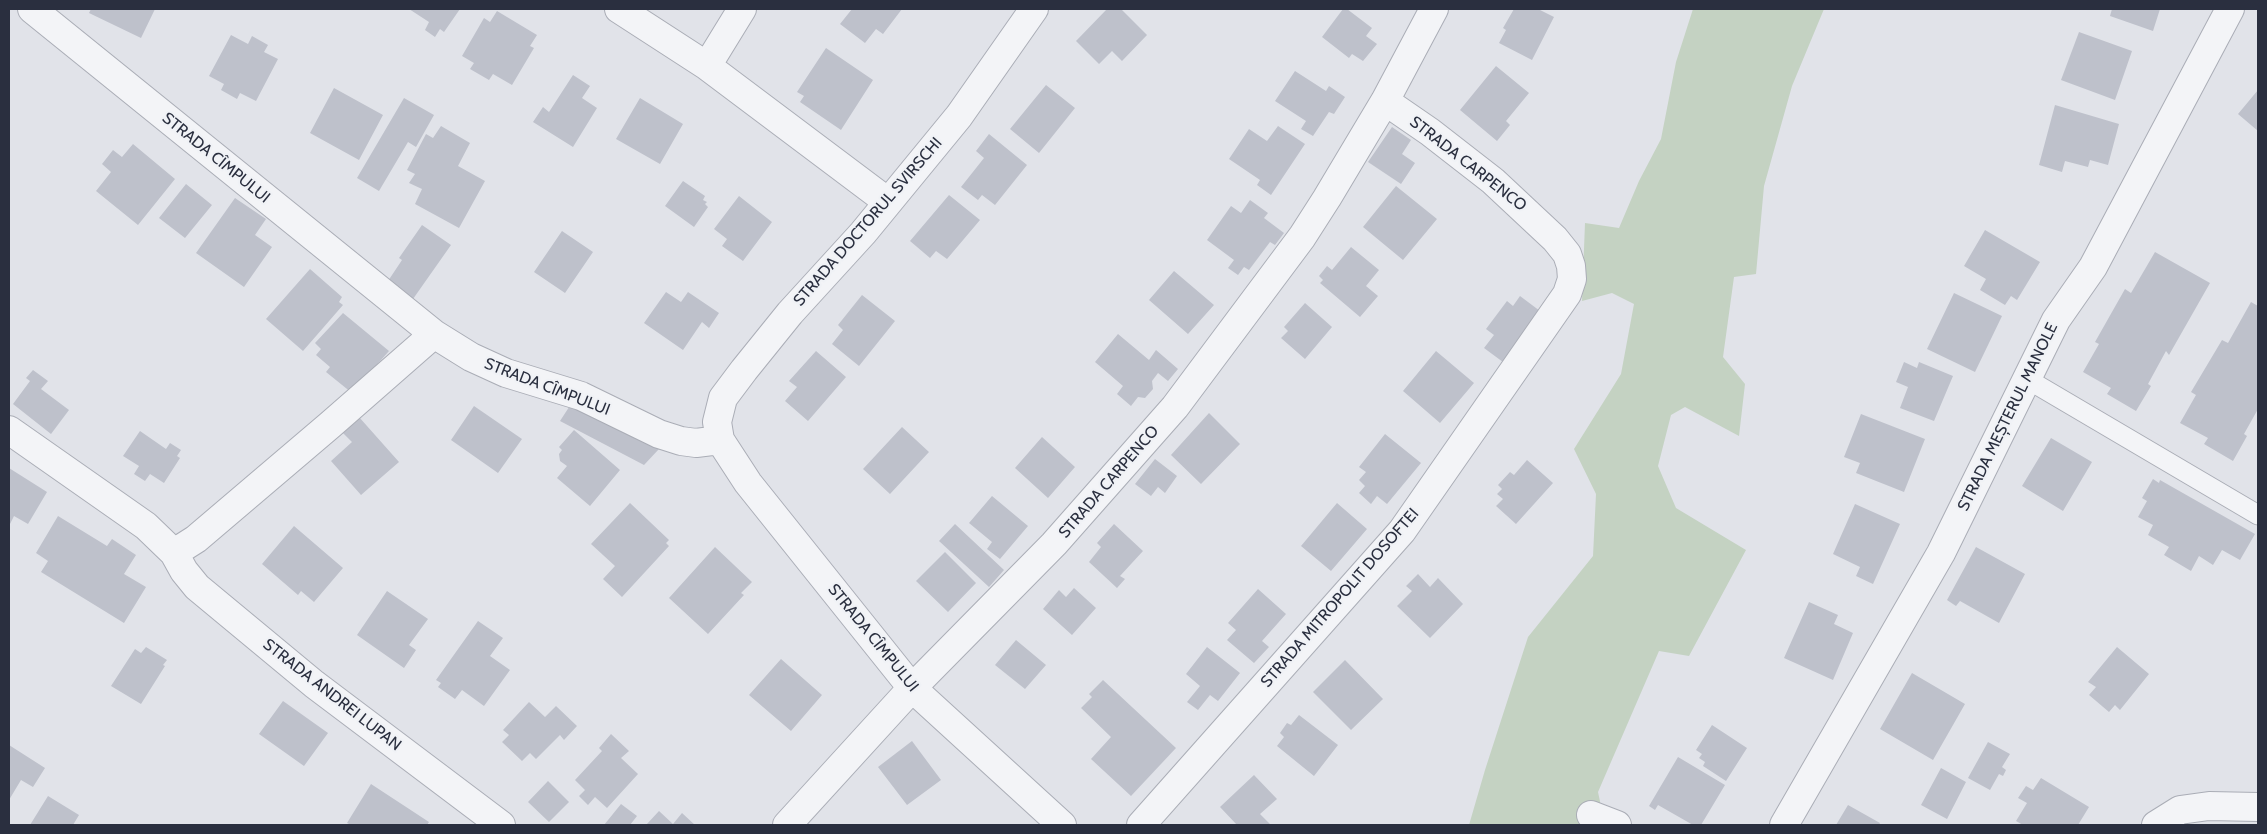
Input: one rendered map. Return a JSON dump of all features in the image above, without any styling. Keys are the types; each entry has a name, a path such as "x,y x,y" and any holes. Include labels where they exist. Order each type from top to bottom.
{"street":[{"name":"STRADA CÎMPULUI","path":"32,9 434,334 471,357 506,373 581,396 659,434 680,441 696,443 720,440 748,483 912,688 1062,825"},
{"path":"620,9 707,66 888,202"},
{"path":"707,66 742,9"},
{"name":"STRADA DOCTORUL SVIRSCHI","path":"720,440 717,422 723,398 790,313 888,202 959,116 1034,9"},
{"name":"STRADA CARPENCO","path":"786,825 912,688 1054,544 1175,407 1302,236 1385,101 1434,9"},
{"name":"STRADA MEȘTERUL MANOLE","path":"1784,825 1941,552 2056,320 2093,267 2230,9"},
{"name":"STRADA CARPENCO","path":"1385,101 1430,132 1493,181 1555,239 1567,254"},
{"name":"STRADA MITROPOLIT DOSOFTEI","path":"1141,825 1402,531 1567,294 1572,279 1571,266 1567,254"},
{"path":"174,553 196,539 434,334"},
{"name":"STRADA ANDREI LUPAN","path":"9,430 146,526 174,553 184,571 197,587 314,684 501,825"},
{"path":"2156,825 2180,810 2209,806 2258,807"},
{"path":"1591,815 1616,825"}],"lane":[{"path":"2027,380 2258,516"}],"green space":[{"path":"1693,9 1824,9 1792,86 1764,186 1756,274 1734,277 1723,357 1745,384 1739,436 1685,407 1671,415 1658,466 1676,508 1746,550 1689,656 1659,651 1598,792 1605,825 1469,825 1528,637 1593,556 1596,494 1574,449 1621,374 1634,304 1612,293 1582,301 1585,223 1619,228 1639,181 1661,139 1676,62"}],"building":[{"path":"91,9 155,9 141,38 89,13"},
{"path":"409,9 460,9 444,32 440,29 435,37 425,30 429,22"},
{"path":"852,9 902,9 883,34 876,29 865,43 840,24"},
{"path":"1107,9 1121,9 1147,35 1122,61 1112,51 1099,64 1076,41"},
{"path":"1343,9 1347,9 1372,28 1366,36 1377,44 1363,61 1352,54 1349,58 1322,37"},
{"path":"1514,9 1538,9 1554,17 1532,60 1499,43 1506,30 1503,28"},
{"path":"2112,9 2160,9 2153,31 2110,16"},
{"path":"497,11 537,35 530,46 534,48 512,85 493,74 489,80 470,69 474,63 462,56 484,18 490,22"},
{"path":"2079,32 2132,51 2115,100 2061,80"},
{"path":"231,35 248,44 252,36 268,45 264,52 278,59 256,101 240,93 237,99 221,90 224,84 209,76"},
{"path":"826,48 873,80 841,130 800,102 804,96 797,92"},
{"path":"1496,66 1529,93 1506,121 1510,125 1497,141 1460,110"},
{"path":"1295,71 1326,91 1329,86 1345,97 1334,114 1329,112 1313,136 1301,129 1306,121 1275,101"},
{"path":"573,75 590,86 582,98 597,108 573,147 533,122 543,107 549,112"},
{"path":"1046,85 1075,108 1039,153 1010,129"},
{"path":"334,88 383,115 359,160 310,133"},
{"path":"2258,90 2258,131 2238,114"},
{"path":"404,98 434,115 416,147 408,142 379,191 357,178"},
{"path":"640,98 683,124 660,164 616,139"},
{"path":"2055,105 2119,124 2108,165 2090,160 2088,167 2065,161 2062,172 2039,165"},
{"path":"441,126 470,143 458,166 485,181 459,228 415,204 422,189 409,183 415,174 407,170 426,134 433,138"},
{"path":"1278,126 1305,144 1271,195 1257,185 1260,180 1229,159 1249,129 1267,141"},
{"path":"1392,127 1411,140 1402,154 1415,163 1401,184 1368,162"},
{"path":"989,134 1027,165 995,205 982,195 978,200 961,187 984,158 976,151"},
{"path":"133,144 175,179 138,225 96,191 111,172 102,164 113,150 122,157"},
{"path":"683,181 705,196 703,200 707,202 705,204 708,207 694,227 665,206"},
{"path":"186,184 212,205 185,238 159,218"},
{"path":"1396,186 1437,219 1403,260 1363,227"},
{"path":"949,195 980,220 947,259 936,251 930,258 910,241"},
{"path":"739,196 772,222 743,261 722,246 727,239 714,229"},
{"path":"235,198 266,219 255,235 272,247 244,287 196,253"},
{"path":"1250,200 1268,213 1264,218 1284,233 1275,245 1270,242 1249,270 1244,267 1238,275 1228,268 1234,260 1207,240 1231,206 1241,213"},
{"path":"422,225 451,245 413,299 388,281 402,260 399,258"},
{"path":"1985,230 2040,262 2017,300 2011,296 2005,305 1980,290 1986,279 1964,266"},
{"path":"562,231 593,252 565,293 534,272"},
{"path":"1351,247 1379,270 1366,286 1378,296 1360,317 1320,283 1323,280 1319,276 1327,266 1332,270"},
{"path":"2155,252 2210,283 2169,355 2166,351 2148,384 2151,386 2136,411 2107,394 2111,388 2083,372 2099,344 2095,342 2125,289 2131,293"},
{"path":"310,269 342,297 339,302 343,305 303,351 266,319"},
{"path":"1174,271 1214,305 1188,334 1149,300"},
{"path":"666,292 681,302 688,292 719,313 709,328 702,322 683,350 644,323"},
{"path":"1954,293 2002,316 1975,372 1927,349"},
{"path":"862,295 895,321 859,366 832,344 843,330 838,325"},
{"path":"1520,296 1544,314 1507,365 1484,348 1494,335 1486,329 1507,301 1513,306"},
{"path":"2251,302 2258,306 2258,409 2244,434 2247,436 2233,461 2204,444 2208,438 2180,423 2196,395 2191,392 2222,340 2228,343"},
{"path":"1305,303 1332,327 1305,359 1281,338 1288,331 1284,327"},
{"path":"343,313 389,351 352,393 326,372 330,367 316,355 321,349 315,343"},
{"path":"1118,334 1149,360 1156,350 1178,369 1168,381 1158,373 1152,381 1153,389 1145,398 1138,397 1131,406 1117,394 1123,386 1095,362"},
{"path":"816,351 846,377 808,421 785,401 797,387 789,381"},
{"path":"1436,351 1474,383 1440,423 1403,391"},
{"path":"1904,362 1917,368 1919,362 1953,376 1934,421 1900,408 1908,387 1896,382"},
{"path":"33,370 48,381 41,389 69,410 51,434 13,404 30,381 26,378"},
{"path":"573,401 659,449 644,465 560,421"},
{"path":"474,406 522,439 498,473 451,440"},
{"path":"1209,413 1240,444 1201,484 1171,455"},
{"path":"1861,414 1925,439 1904,492 1856,473 1860,463 1844,457"},
{"path":"359,417 399,462 361,495 331,461 352,442 342,432"},
{"path":"902,427 929,452 890,494 863,469"},
{"path":"574,430 620,470 590,506 557,478 567,466 560,461 559,454 562,450 559,447"},
{"path":"140,431 166,449 170,443 181,450 177,456 180,458 164,483 150,474 145,481 134,474 139,466 123,456"},
{"path":"1385,434 1421,463 1387,504 1377,496 1371,504 1359,493 1365,486 1359,480 1366,472 1359,467"},
{"path":"1042,437 1075,467 1048,498 1015,468"},
{"path":"2051,438 2092,462 2063,511 2022,486"},
{"path":"1155,459 1177,476 1165,493 1158,487 1151,496 1135,484"},
{"path":"1527,460 1553,483 1516,524 1496,506 1503,499 1497,494 1502,489 1498,485 1510,472 1514,475"},
{"path":"9,468 47,492 28,524 14,516 9,526"},
{"path":"2153,479 2159,483 2160,480 2255,534 2240,560 2222,550 2213,565 2199,556 2191,571 2164,555 2169,547 2148,535 2153,525 2138,517 2147,501 2142,498"},
{"path":"992,496 1028,526 1000,559 987,549 992,542 969,523"},
{"path":"630,503 669,540 666,543 669,546 622,597 603,579 615,566 591,544"},
{"path":"1337,503 1367,529 1331,571 1301,546"},
{"path":"1855,504 1900,524 1873,584 1856,576 1860,567 1833,554"},
{"path":"58,516 107,546 112,539 136,555 124,574 146,587 124,623 41,572 48,561 36,553"},
{"path":"955,524 1004,570 989,587 939,541"},
{"path":"1114,524 1143,551 1120,576 1125,579 1117,588 1089,562 1101,547 1097,543"},
{"path":"294,526 343,568 314,602 301,591 298,595 262,564"},
{"path":"715,547 752,582 741,593 744,595 708,634 669,598"},
{"path":"1976,547 2025,574 1999,623 1960,601 1956,606 1947,600"},
{"path":"945,552 976,583 948,612 916,581"},
{"path":"1418,574 1430,587 1438,578 1463,604 1430,638 1397,606 1412,591 1406,586"},
{"path":"1074,588 1096,608 1072,635 1043,609 1059,590 1066,597"},
{"path":"1258,589 1286,614 1262,641 1269,647 1254,663 1227,640 1236,630 1228,623"},
{"path":"387,591 428,619 409,645 416,650 404,668 357,635"},
{"path":"1809,602 1838,615 1834,624 1853,633 1833,680 1784,658"},
{"path":"478,621 503,638 490,656 510,670 484,706 462,690 455,699 438,687 441,683 436,680"},
{"path":"1016,640 1046,665 1025,689 995,665"},
{"path":"146,647 167,660 141,704 111,686 135,649 141,653"},
{"path":"1207,647 1240,673 1218,701 1210,695 1198,710 1187,702 1200,686 1186,674"},
{"path":"2117,647 2149,674 2120,710 2115,705 2109,712 2089,695 2096,687 2088,682"},
{"path":"781,659 822,695 791,731 749,695"},
{"path":"1345,660 1383,699 1351,730 1313,692"},
{"path":"1912,673 1965,704 1933,760 1880,729"},
{"path":"1103,680 1176,748 1131,796 1091,759 1111,737 1081,708 1092,697 1089,694"},
{"path":"283,701 328,733 304,766 259,734"},
{"path":"529,702 545,717 556,706 577,726 564,740 560,735 536,759 530,753 522,761 502,742 509,735 503,730"},
{"path":"1299,715 1338,745 1314,776 1277,746 1284,737 1280,733 1287,723 1291,725"},
{"path":"1712,725 1747,748 1726,781 1703,766 1705,762 1699,758 1702,754 1696,750"},
{"path":"611,734 629,751 621,758 638,774 607,808 595,797 588,805 579,796 585,790 575,780 602,751 599,748"},
{"path":"912,741 941,780 907,805 878,767"},
{"path":"1988,742 2010,754 2002,767 2006,770 2003,776 1999,774 1990,790 1968,778"},
{"path":"9,745 45,768 33,787 21,780 9,800"},
{"path":"1678,757 1725,785 1701,825 1693,825 1658,805 1655,810 1649,806"},
{"path":"1941,768 1966,782 1947,819 1921,805"},
{"path":"1254,775 1277,799 1260,814 1271,825 1237,825 1220,807"},
{"path":"2041,778 2089,807 2078,825 2023,825 2016,821 2027,803 2018,798 2026,786 2033,790"},
{"path":"548,781 569,802 549,822 528,802"},
{"path":"371,784 429,822 427,825 351,825 347,823"},
{"path":"48,796 79,815 73,825 30,825"},
{"path":"621,804 637,816 630,825 604,825"},
{"path":"1848,805 1880,823 1879,825 1836,825"},
{"path":"659,811 673,824 682,813 695,825 646,825"}]}
